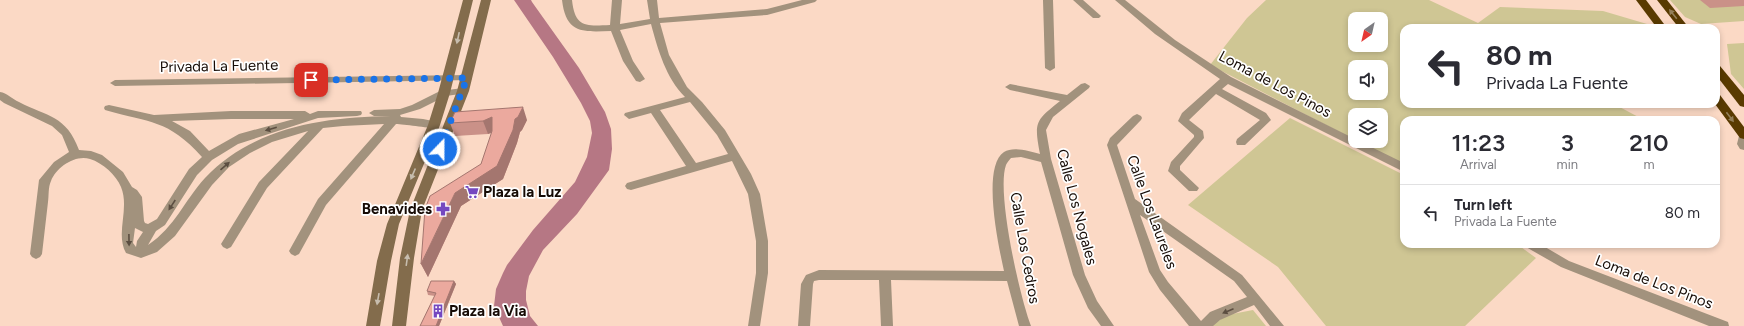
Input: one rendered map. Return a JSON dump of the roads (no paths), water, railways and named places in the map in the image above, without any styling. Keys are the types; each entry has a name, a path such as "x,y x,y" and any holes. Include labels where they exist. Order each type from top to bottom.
{"highway":[{"path":"1641,0 1659,24"},
{"path":"1662,0 1681,24"},
{"path":"1720,73 1744,103"},
{"path":"1720,103 1744,135"}],"street":[{"path":"373,326 384,261 393,224 434,124 444,93 462,18 468,0"},
{"path":"399,326 407,258 416,210 463,91 486,0"},
{"path":"567,0 570,16 577,25 585,29 615,28 655,21 767,12 812,0"},
{"path":"617,0 615,28 628,61 640,79"},
{"path":"652,0 655,21 664,56 683,89 721,133 745,174 754,194 762,241 762,273 754,326"},
{"path":"1048,0 1050,68"},
{"path":"1078,0 1096,16"},
{"name":"Loma de Los Pinos","path":"1120,0 1205,65 1227,78 1400,166"},
{"path":"462,18 481,17"},
{"name":"Privada La Fuente","path":"115,83 467,78"},
{"path":"1193,188 1174,171 1175,165 1200,138 1199,134 1183,121 1186,115 1227,78"},
{"name":"Calle Los Nogales","path":"1085,86 1049,115 1041,130 1046,158 1079,275 1092,304 1108,326"},
{"path":"1010,87 1068,99"},
{"path":"1214,90 1262,115 1266,120 1241,142"},
{"path":"295,250 322,202 397,116 444,93 463,91"},
{"path":"0,95 12,104 46,119 64,130 75,154"},
{"path":"628,115 692,98"},
{"path":"109,108 155,118 180,130 188,136 208,157"},
{"path":"653,108 693,168"},
{"path":"155,118 194,116 319,120 397,116 434,124"},
{"path":"180,130 194,116"},
{"name":"Calle Los Laureles","path":"1137,118 1116,137 1112,145 1155,272 1164,286 1197,326"},
{"path":"141,253 143,241 151,229 161,222 193,172 208,157 243,137 319,120"},
{"path":"36,254 45,180 50,171 75,154 86,154 106,162 120,176 128,190 130,214 127,243 130,250 141,253 151,250 166,238 209,181 230,161 251,147 287,134 319,120"},
{"path":"226,244 263,185 319,120"},
{"path":"1744,135 1742,144 1744,146"},
{"path":"243,137 251,147"},
{"name":"Calle Los Cedros","path":"1025,326 1022,321 1011,276 997,193 1001,162 1008,154 1014,153 1046,158"},
{"path":"421,156 437,156"},
{"path":"631,186 734,156"},
{"path":"187,181 209,181"},
{"path":"128,190 136,195 138,199 138,221 140,226 151,229"},
{"path":"1131,202 1238,278 1278,326"},
{"name":"Loma de Los Pinos","path":"1537,248 1559,261 1585,273 1723,326"},
{"path":"804,326 807,284 810,278 819,275 1011,276"},
{"path":"885,276 887,326"},
{"path":"1204,326 1215,316 1255,299"}],"place":[{"name":"Plaza la Luz","path":"472,192"},
{"name":"Benavides","path":"443,209"},
{"name":"Plaza la Via","path":"438,311"}]}
